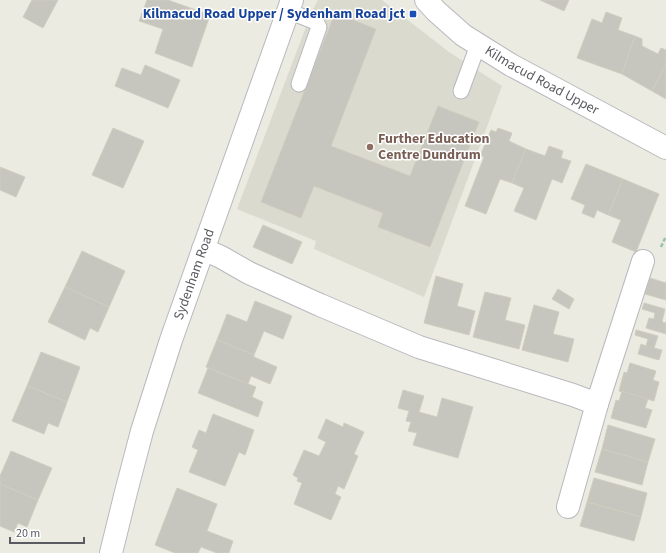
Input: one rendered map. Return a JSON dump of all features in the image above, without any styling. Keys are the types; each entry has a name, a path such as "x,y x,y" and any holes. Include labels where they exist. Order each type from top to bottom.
{"street":[{"name":"Kilmacud Road Upper","path":"426,0 463,35 478,45 511,65 666,148"},
{"name":"Sydenham Road","path":"111,553 142,431 171,340 290,5"},
{"path":"203,249 221,257 249,273 419,347 573,395 597,404"},
{"path":"568,507 597,404 643,261"}],"lane":[{"path":"290,5 316,22 319,27 299,84"},
{"path":"461,91 478,45"}],"shaded area":[{"name":"Further Education Centre Dundrum","path":"318,0 382,0 449,52 502,86 424,297 314,249 316,241 237,209 312,11"}],"building":[{"path":"32,0 58,0 43,28 23,17"},
{"path":"147,0 168,0 210,15 192,67 155,53 163,29 139,21"},
{"path":"540,0 569,0 564,11"},
{"path":"606,12 622,18 618,30 635,36 622,74 577,58 592,19 602,23"},
{"name":"Further Education Centre Dundrum","path":"335,13 376,29 331,146 410,176 438,106 479,122 430,247 378,227 383,213 314,186 301,218 261,202"},
{"path":"635,36 642,39 642,46 658,54 661,48 666,50 666,64 652,91 622,74"},
{"path":"666,64 666,99 652,91"},
{"path":"145,65 180,80 168,108 115,86 122,68 141,75"},
{"path":"113,128 144,141 123,188 92,175"},
{"path":"498,128 512,133 509,141 526,149 512,183 500,179 486,214 465,206 484,157 480,156 491,130 496,132"},
{"path":"549,146 563,151 561,158 571,161 562,183 552,179 536,220 514,211 524,188 512,183 526,149 545,156"},
{"path":"586,164 623,179 608,215 597,210 594,218 582,213 585,205 571,199"},
{"path":"0,167 25,177 16,197 0,190"},
{"path":"623,179 659,194 636,252 612,242 621,220 608,215"},
{"path":"263,225 302,242 292,264 253,247"},
{"path":"82,251 125,271 109,307 65,287"},
{"path":"436,276 463,284 457,306 475,311 469,335 424,323"},
{"path":"650,278 666,283 666,300 645,294"},
{"path":"65,287 109,307 98,332 90,328 85,340 48,322"},
{"path":"558,289 574,299 569,309 552,299"},
{"path":"485,292 511,298 505,320 525,325 519,349 473,337"},
{"path":"255,301 292,316 283,339 264,331 254,355 217,340 227,314 247,322"},
{"path":"644,303 665,309 662,322 666,323 666,334 646,328 649,318 654,319 655,313 642,309"},
{"path":"534,305 559,312 553,334 574,339 568,362 522,350"},
{"path":"636,330 658,336 654,348 662,350 659,360 638,354 641,344 646,346 648,339 635,335"},
{"path":"217,340 254,355 254,357 277,367 270,384 251,376 248,384 206,367"},
{"path":"41,352 80,367 67,402 27,386"},
{"path":"630,363 656,371 653,380 659,382 654,401 619,391 624,372 627,373"},
{"path":"208,368 256,387 252,397 263,402 258,417 198,393"},
{"path":"27,386 67,402 58,427 48,423 44,434 12,421"},
{"path":"403,390 424,396 419,412 437,417 442,398 473,407 458,458 413,445 417,433 408,431 411,422 406,421 409,411 398,408"},
{"path":"622,391 648,399 645,408 652,410 646,428 611,418 616,400 619,401"},
{"path":"213,414 254,430 245,455 239,452 225,486 189,472 198,450 192,447 199,430 206,433"},
{"path":"326,419 343,427 344,423 364,432 354,454 358,456 344,489 338,486 335,494 341,497 331,520 294,504 302,483 297,481 298,478 293,475 304,450 319,456 326,442 318,438"},
{"path":"608,425 655,439 648,462 602,449"},
{"path":"602,449 648,462 642,485 595,472"},
{"path":"11,451 52,468 38,500 0,484 0,476"},
{"path":"594,478 647,493 641,517 587,502"},
{"path":"0,484 38,500 27,527 18,523 14,532 0,526"},
{"path":"177,488 217,504 207,531 233,541 229,553 217,553 201,547 198,553 175,553 155,545"},
{"path":"587,502 641,517 634,541 580,526"}],"place":[{"name":"Kilmacud Road Upper / Sydenham Road jct","path":"413,14"},
{"name":"Further Education Centre Dundrum","path":"370,147"}]}
